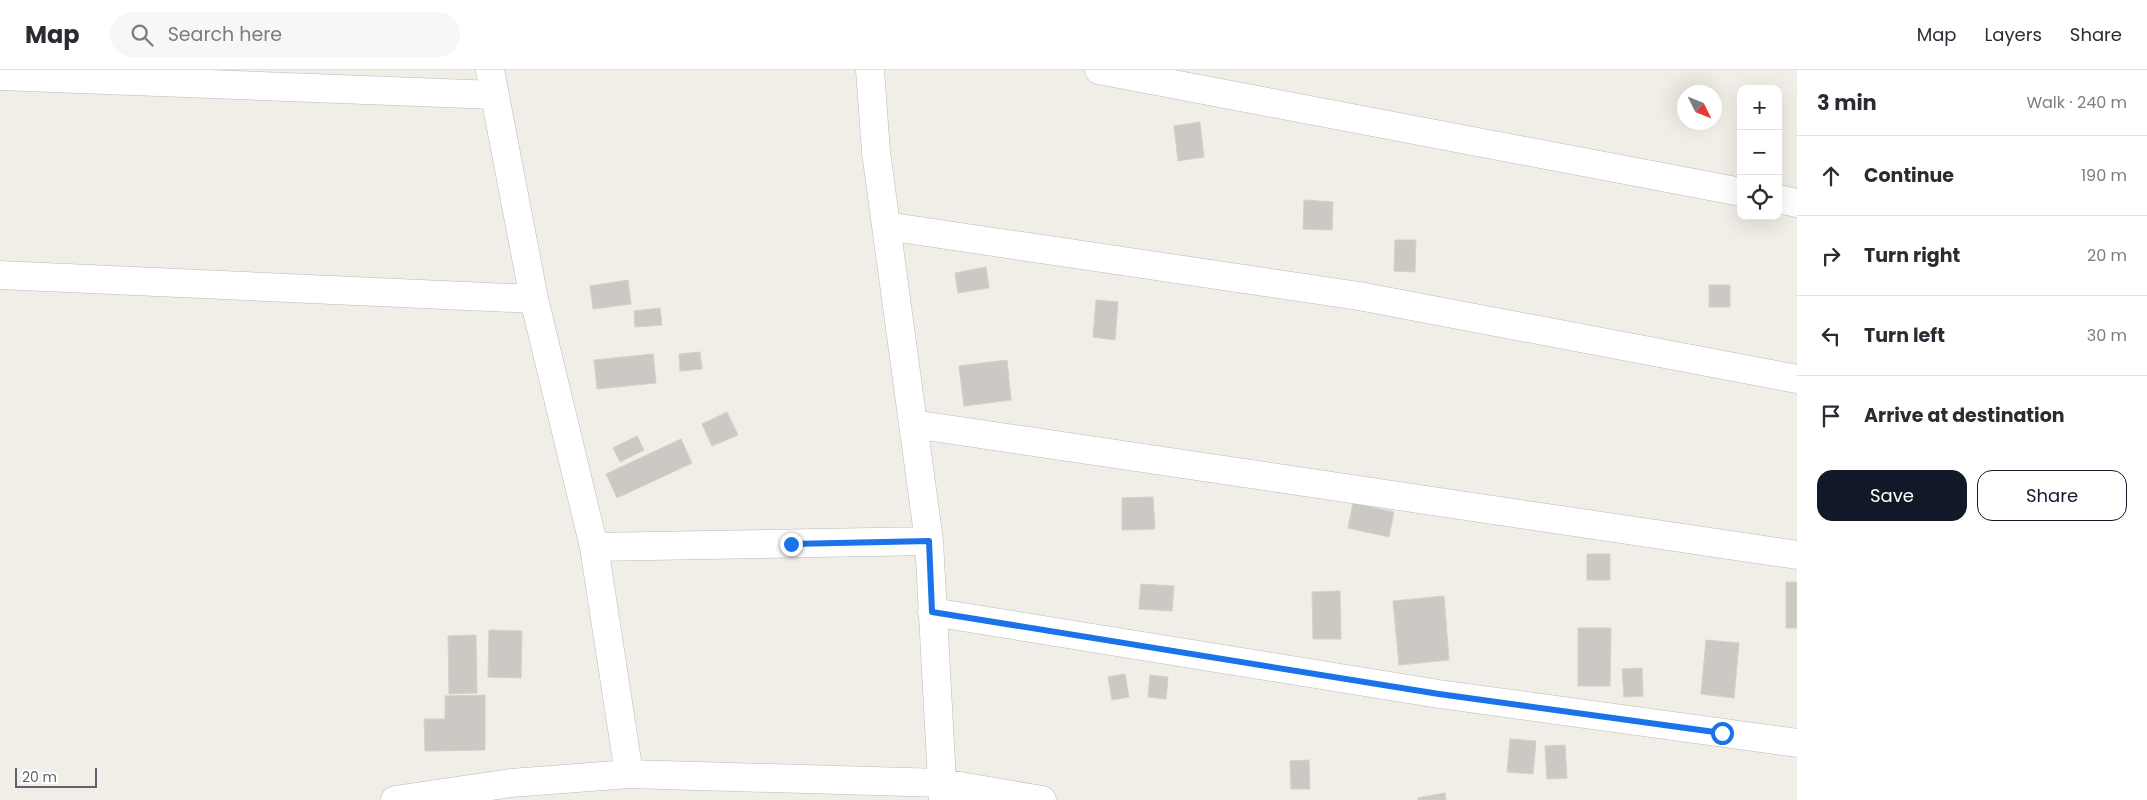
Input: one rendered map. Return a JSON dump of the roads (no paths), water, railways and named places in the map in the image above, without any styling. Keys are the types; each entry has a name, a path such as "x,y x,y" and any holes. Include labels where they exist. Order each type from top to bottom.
{"street":[{"path":"870,70 876,152 929,541 942,792"},
{"path":"1099,70 1737,191"},
{"path":"0,76 493,82 534,300 594,547 629,774"},
{"path":"1782,200 1797,203"},
{"path":"886,226 1359,296 1797,379"},
{"path":"0,275 534,300"},
{"path":"913,424 1797,555"},
{"path":"594,547 929,541"},
{"path":"932,612 1429,692 1797,744"},
{"path":"395,800 510,792 629,774 942,792 1042,800"}]}
